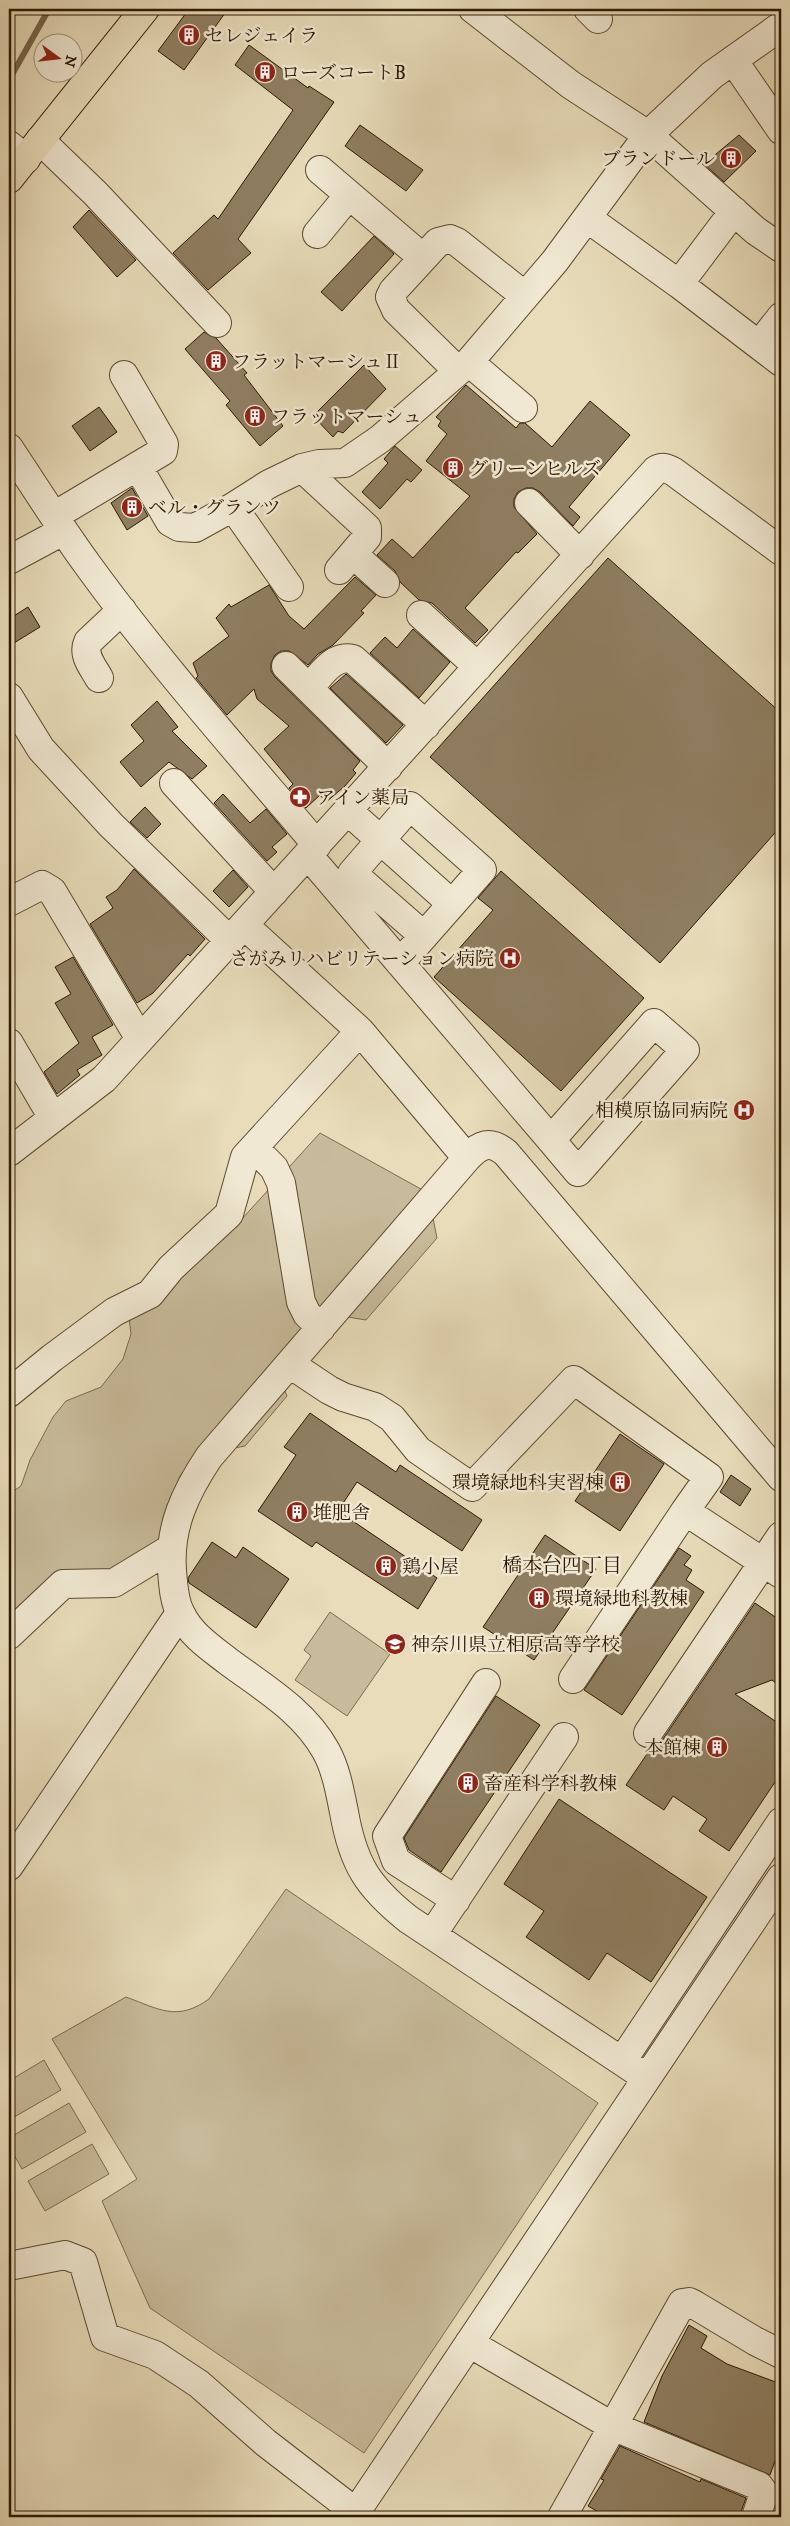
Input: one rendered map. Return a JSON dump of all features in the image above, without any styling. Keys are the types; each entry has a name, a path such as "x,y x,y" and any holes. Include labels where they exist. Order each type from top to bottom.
{"main road":[{"path":"21,156 145,9"}],"street":[{"path":"473,9 571,85 648,135 734,211 781,248"},
{"path":"138,467 174,526 194,528 233,507 269,484 302,468 318,464 338,464 354,459 380,439 463,366 525,296 587,218 648,135 712,75 781,26"},
{"path":"733,60 781,130"},
{"path":"21,156 96,194 217,323"},
{"path":"320,170 423,258"},
{"path":"317,234 349,195"},
{"path":"679,284 734,211"},
{"path":"587,218 679,284 781,362"},
{"path":"524,408 463,366 391,304 390,297 393,291 438,242 450,239 457,242 525,296"},
{"path":"759,345 781,317"},
{"path":"9,560 138,467 160,454 164,444 124,376"},
{"path":"9,448 59,523 122,610 400,963 578,1172 685,1050 654,1023 551,1140"},
{"path":"302,468 367,528 368,537 346,562 386,583"},
{"path":"9,1152 104,1079 656,470 668,468 781,551"},
{"path":"529,503 580,555"},
{"path":"233,507 289,587"},
{"path":"99,678 87,656 86,647 88,642 122,610"},
{"path":"421,615 478,667"},
{"path":"309,688 340,658 353,659 426,725"},
{"path":"286,666 388,767"},
{"path":"9,697 40,749 111,825 237,933 360,1032 467,1158"},
{"path":"174,782 274,892"},
{"path":"400,963 424,936 482,870 410,806 352,873 424,936"},
{"path":"348,811 452,904"},
{"path":"9,902 42,885 52,891 140,1039"},
{"path":"9,1393 114,1312 150,1294 171,1268 229,1214 245,1157 360,1032"},
{"path":"9,1043 53,1118"},
{"path":"647,2078 432,1935 382,1899 368,1880 355,1854 346,1827 337,1779 327,1752 310,1728 290,1707 209,1647 194,1633 180,1613 173,1584 170,1549 176,1521 189,1487 209,1457 467,1158 477,1148 486,1144 493,1144 506,1153 781,1477"},
{"path":"254,1148 274,1168 282,1183 301,1302 307,1314 321,1328"},
{"path":"290,1364 329,1390 376,1407 392,1418 418,1450 472,1487 574,1380 708,1477 573,1679"},
{"path":"685,1511 772,1568"},
{"path":"648,1733 772,1568 781,1536"},
{"path":"9,1635 63,1584 114,1583 170,1549"},
{"path":"9,1866 180,1613"},
{"path":"456,1900 396,1861 386,1836 486,1683"},
{"path":"432,1935 564,1737"},
{"path":"622,2061 781,1822"},
{"path":"11,2259 65,2255 83,2262 105,2337 155,2355 199,2384 266,2444 359,2515 469,2343 781,1878"},
{"path":"566,2516 612,2426 682,2303 689,2302 695,2305 755,2341 781,2354"},
{"path":"469,2343 612,2426 760,2486 764,2493 756,2517"}],"shaded area":[{"path":"320,1133 428,1193 437,1238 366,1320 323,1313 276,1370 287,1396 245,1446 198,1455 180,1476 170,1504 162,1539 113,1570 9,1620 9,1494 21,1486 30,1460 53,1417 66,1401 101,1387 123,1359 131,1334 129,1318 241,1220"},
{"path":"330,1612 390,1654 347,1716 295,1680 311,1656 304,1650"},
{"path":"286,1889 598,2103 364,2453 150,2308 102,2201 137,2179 52,2039 126,1997 158,2009 177,2012 198,2006 209,1999"},
{"path":"44,2060 61,2090 9,2120 9,2081"},
{"path":"69,2103 86,2132 22,2169 9,2146 9,2138"},
{"path":"92,2144 109,2174 45,2211 28,2181"}],"building":[{"name":"セレジェイラ","path":"189,9 228,9 184,70 158,51"},
{"path":"249,45 308,88 309,86 334,102 238,239 251,253 208,290 173,253 214,215 218,219 293,110 235,65"},
{"path":"360,125 423,170 406,191 345,146"},
{"name":"ブランドール","path":"739,135 756,151 724,182 704,164"},
{"path":"89,210 136,260 117,277 73,227"},
{"path":"374,236 394,254 342,311 321,292"},
{"path":"204,332 216,338 247,373 244,375 283,426 260,446 226,405 230,401 185,349"},
{"path":"364,365 386,389 343,433 338,431 333,437 313,416"},
{"path":"466,385 516,428 520,423 525,423 552,447 590,401 630,435 569,507 580,517 573,526 540,492 533,488 526,488 518,492 514,499 514,507 537,534 518,553 516,552 465,608 488,630 475,643 432,603 419,600 400,582 395,571 377,555 392,539 413,558 470,496 426,461 447,434 438,426 441,421 436,417"},
{"path":"99,407 117,432 90,451 72,426"},
{"path":"395,446 422,470 411,482 407,479 380,509 362,492 388,463 384,459"},
{"name":"ベル・グランツ","path":"132,488 148,516 127,530 111,503"},
{"path":"608,558 781,713 781,826 660,963 430,757"},
{"path":"355,577 376,595 361,611 364,613 333,645 318,654 308,665 289,651 281,651 275,655 271,663 271,671 275,677 360,761 353,770 356,773 345,786 326,802 320,795 306,808 289,788 293,784 264,749 289,726 257,699 254,689 227,715 196,678 198,676 193,663 229,636 216,618 229,604 231,607 269,585 289,616 304,629"},
{"path":"28,607 40,627 9,646 9,619"},
{"path":"413,629 450,662 419,698 370,653 385,637 397,648"},
{"path":"346,674 403,725 386,743 330,688"},
{"path":"157,701 178,727 172,731 207,766 192,779 169,762 141,787 120,762 144,741 131,725"},
{"path":"223,794 250,823 266,809 287,834 272,847 277,852 267,861 214,803"},
{"path":"145,807 161,824 147,838 130,822"},
{"path":"134,869 205,939 190,956 188,954 153,993 137,1003 90,924 113,908 106,897 117,890"},
{"path":"233,870 248,887 229,907 213,891"},
{"path":"501,871 644,998 561,1091 434,977 493,910 478,898"},
{"path":"73,957 113,1025 92,1037 102,1055 77,1070 80,1075 57,1094 44,1072 79,1043 55,1003 71,994 55,967"},
{"path":"310,1413 396,1472 400,1465 482,1520 462,1551 357,1482 338,1511 437,1578 418,1609 316,1542 312,1547 258,1511 296,1455 284,1447"},
{"name":"環境緑地科実習棟","path":"620,1434 664,1464 620,1531 575,1501"},
{"path":"731,1475 751,1489 740,1506 720,1492"},
{"name":"環境緑地科教棟","path":"545,1535 596,1569 534,1660 483,1627"},
{"path":"212,1542 236,1558 243,1547 289,1579 256,1628 189,1583 188,1578"},
{"path":"679,1548 691,1556 684,1565 692,1570 686,1580 704,1592 622,1715 584,1690"},
{"name":"本館棟","path":"755,1603 781,1621 781,1687 772,1680 735,1694 781,1725 781,1773 729,1851 699,1831 707,1819 673,1796 664,1810 626,1785 651,1748 661,1742"},
{"name":"畜産科学科教棟","path":"496,1696 540,1725 441,1872 409,1850 404,1838"},
{"path":"559,1799 707,1897 651,1982 607,1953 589,1980 526,1937 544,1911 504,1884"},
{"path":"689,2325 707,2336 701,2348 727,2364 781,2384 781,2444 770,2475 644,2422 662,2376"},
{"path":"620,2446 700,2482 701,2479 746,2498 739,2517 607,2517 588,2506 604,2480 601,2479"}],"waterway":[{"path":"9,80 49,9"}],"place":[{"name":"セレジェイラ","path":"189,35"},
{"name":"ローズコートB","path":"265,72"},
{"name":"ブランドール","path":"731,158"},
{"name":"フラットマーシュⅡ","path":"216,361"},
{"name":"フラットマーシュ","path":"255,416"},
{"name":"グリーンヒルズ","path":"453,468"},
{"name":"ベル・グランツ","path":"132,507"},
{"name":"アイン薬局","path":"300,797"},
{"name":"さがみリハビリテーション病院","path":"510,958"},
{"name":"相模原協同病院","path":"744,1110"},
{"name":"環境緑地科実習棟","path":"620,1482"},
{"name":"堆肥舎","path":"297,1512"},
{"name":"鶏小屋","path":"386,1566"},
{"name":"環境緑地科教棟","path":"539,1598"},
{"name":"神奈川県立相原高等学校","path":"395,1644"},
{"name":"本館棟","path":"717,1747"},
{"name":"畜産科学科教棟","path":"468,1783"}],"district":[{"name":"橋本台四丁目","path":"562,1565"}]}
